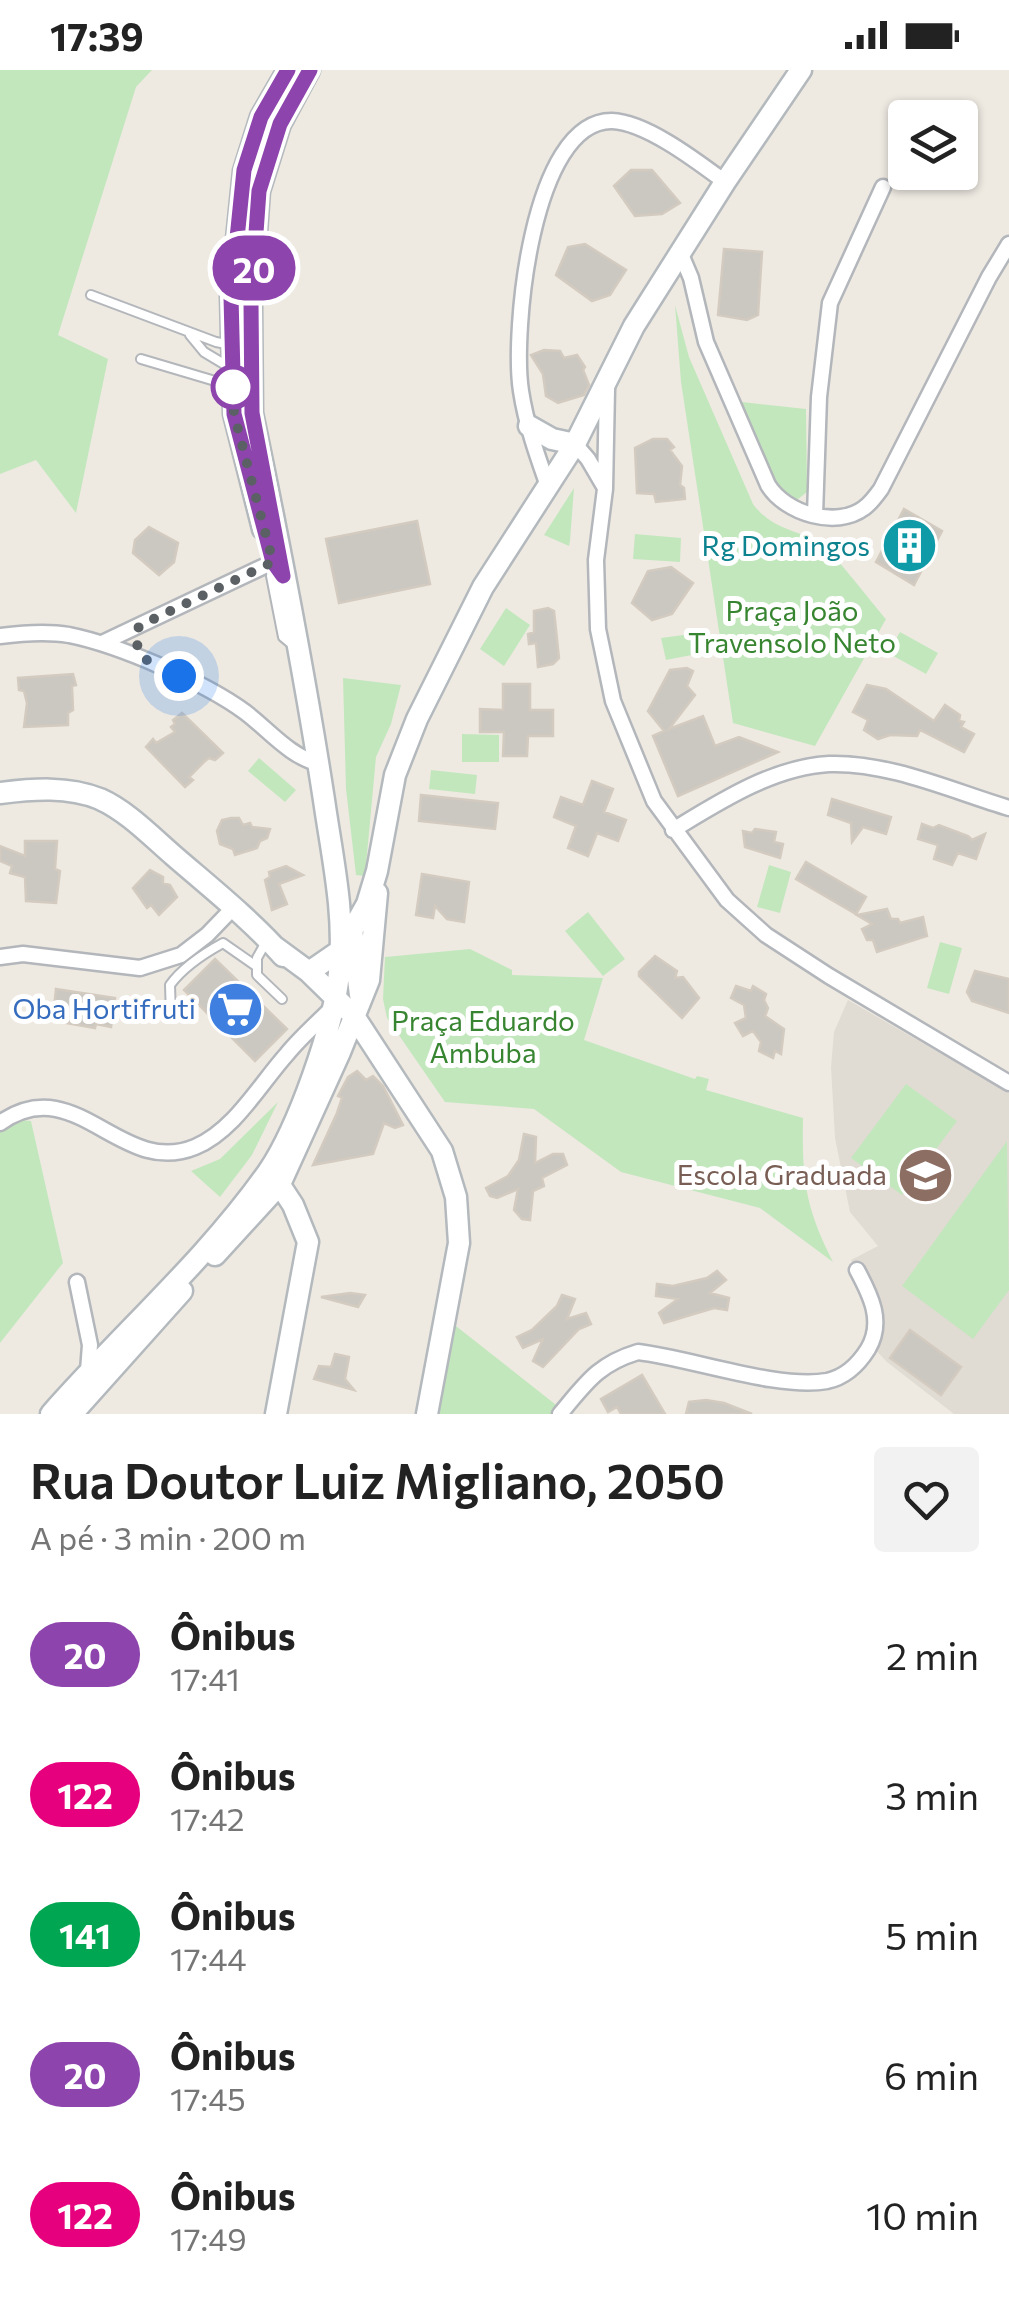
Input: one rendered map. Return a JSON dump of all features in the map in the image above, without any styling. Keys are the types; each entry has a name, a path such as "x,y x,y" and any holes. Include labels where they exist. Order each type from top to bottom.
{"main road":[{"path":"288,70 261,117 244,170 231,297 232,377 234,414 279,565 300,652 320,764 341,950 331,1050"},
{"path":"279,565 252,413 251,302 259,191 280,124 310,70"},
{"path":"309,972 341,950 367,904 395,775 417,719 483,588 575,444 634,326 801,70"},
{"path":"529,426 552,439 575,444"},
{"path":"0,793 39,788 102,800 142,828 234,908 333,1002 355,1014 377,1053"},
{"path":"72,1414 91,1404 275,1177 299,1112 355,1014 369,980 377,871"},
{"path":"337,900 352,929 355,1014 442,1152 456,1197 459,1243 428,1414"},
{"path":"271,944 309,972 333,1002"},
{"path":"331,1050 377,1053"},
{"path":"51,1414 275,1177"},
{"path":"275,1177 303,1225 308,1242 276,1414"}],"street":[{"path":"548,486 529,426 519,366 524,283 533,232 562,153 592,126 612,121 643,130 725,182"},
{"path":"815,515 818,397 830,303 883,187"},
{"path":"680,252 691,278 706,342 768,486 787,506 842,518 865,508 881,490 1008,252"},
{"path":"607,383 606,489 596,560 598,630 603,663 628,745 654,801 727,900 766,934 818,970 1009,1083"},
{"path":"575,444 606,489"},
{"path":"102,644 279,565"},
{"path":"139,626 136,642 146,662"},
{"path":"0,636 26,632 66,634 102,644 242,710 296,754 320,764"},
{"path":"673,830 734,794 800,768 827,764 877,768 1009,808"},
{"path":"0,956 23,954 140,968 181,955 234,908"},
{"path":"0,1123 23,1112 62,1108 143,1150 160,1153 193,1148 239,1112 333,1002"},
{"path":"288,1053 331,1050"},
{"path":"560,1414 596,1372 638,1352 802,1382 839,1377 856,1366 876,1332 875,1313 857,1270"},
{"path":"78,1282 90,1345 88,1371"}],"lane":[{"path":"91,294 187,332 232,344"},
{"path":"187,332 232,377"},
{"path":"141,359 232,377"},
{"path":"171,1016 170,985 223,943 256,966"},
{"path":"271,944 256,966 257,975 282,999"}],"shaded area":[{"name":"Escola Graduada","path":"848,1000 1009,1093 1009,1414 954,1414 871,1345 875,1313 851,1260 878,1246 850,1212 835,1138 831,1067 834,1032"}],"green space":[{"path":"0,70 152,70 136,87 58,335 108,359 76,513 36,460 0,474"},
{"name":"Praça João Travensolo Neto","path":"675,305 689,357 753,504 774,523 822,545 886,619 815,746 733,723 681,382"},
{"path":"742,402 806,409 807,492 797,500 782,497 770,477"},
{"path":"574,488 570,541 569,546 544,535"},
{"path":"635,534 681,538 680,562 633,559"},
{"path":"506,608 530,625 504,666 480,649"},
{"path":"900,632 938,653 926,674 888,653"},
{"path":"698,633 702,653 666,660 661,638"},
{"path":"343,678 401,685 391,724 376,757 365,876 356,875 346,789"},
{"path":"462,734 499,735 499,762 462,762"},
{"path":"259,758 296,790 285,802 248,771"},
{"path":"431,770 477,775 475,794 429,789"},
{"path":"769,865 791,872 780,913 757,907"},
{"path":"588,912 625,959 603,976 565,931"},
{"path":"940,942 962,948 949,994 927,988"},
{"name":"Praça Eduardo Ambuba","path":"470,949 512,970 512,975 603,978 584,1040 695,1079 709,1079 706,1090 803,1118 807,1192 816,1225 833,1262 760,1208 621,1172 534,1109 445,1102 387,1018 383,999 385,957"},
{"path":"906,1084 957,1121 902,1195 851,1158"},
{"path":"278,1102 252,1155 220,1197 191,1171 220,1159"},
{"path":"20,1120 31,1121 63,1263 0,1343 0,1131"},
{"path":"1007,1141 1009,1290 973,1339 902,1286"},
{"path":"447,1319 560,1408 555,1414 432,1414"}],"building":[{"path":"631,170 652,170 680,203 662,214 635,216 614,186"},
{"path":"585,244 626,270 610,295 592,301 556,275 568,247"},
{"path":"724,249 762,252 758,315 747,320 718,315"},
{"path":"544,350 560,351 564,358 577,355 589,385 584,395 558,403 546,396 543,374 531,355"},
{"path":"653,439 667,439 674,447 670,450 682,466 680,485 685,499 656,502 654,494 637,493 635,448"},
{"name":"Rg Domingos","path":"904,509 942,531 914,585 876,562"},
{"path":"417,521 430,584 339,603 326,539"},
{"path":"149,527 178,543 174,562 159,575 133,553 135,540"},
{"path":"671,567 693,583 672,614 652,620 632,603 648,571"},
{"path":"534,611 554,611 559,658 553,664 538,667 536,643 529,644 528,634 534,632"},
{"path":"670,670 693,671 687,686 695,695 669,729 703,716 715,746 739,737 778,752 678,796 653,736 664,731 648,711"},
{"path":"73,674 76,685 72,686 73,710 68,713 68,725 24,727 27,703 24,691 19,690 18,678"},
{"path":"503,684 530,684 530,710 553,710 553,736 528,736 527,756 503,756 504,732 480,732 480,709 503,710"},
{"path":"867,685 886,689 934,721 945,705 960,715 959,721 964,722 961,727 974,734 964,752 920,730 917,736 890,735 878,739 864,730 868,720 853,712"},
{"path":"182,713 223,753 215,760 205,761 185,787 146,747 153,739 156,743 175,732 171,727 175,724 173,720"},
{"path":"592,781 613,789 604,812 626,820 618,841 597,833 588,856 568,848 576,826 554,817 561,797 583,805"},
{"path":"421,795 498,803 495,829 419,821"},
{"path":"832,799 891,817 886,834 863,827 852,842 851,823 828,815"},
{"path":"239,818 243,825 250,823 252,827 270,829 267,838 257,848 235,855 233,849 220,844 217,831 222,820"},
{"path":"922,824 933,828 939,825 972,840 985,834 976,859 958,853 952,865 934,859 938,845 918,839"},
{"path":"755,829 776,832 774,842 783,844 780,858 745,847 743,831 752,833"},
{"path":"25,841 57,841 55,869 60,871 56,903 26,901 25,877 10,873 12,866 0,861 0,846 25,856"},
{"path":"806,862 866,897 856,914 796,879"},
{"path":"286,866 303,875 279,884 287,904 272,910 265,880 270,877 269,872"},
{"path":"150,870 163,877 163,883 170,885 177,897 159,915 151,905 147,908 133,888"},
{"path":"422,874 469,882 464,922 447,919 435,906 433,918 416,915"},
{"path":"887,909 891,919 900,923 923,917 927,936 877,952 873,940 867,940 862,929 872,924 857,915"},
{"path":"655,956 677,971 675,978 683,977 699,998 682,1018 639,976"},
{"name":"Oba Hortifruti","path":"215,959 287,1029 255,1061 184,990"},
{"path":"975,971 1009,979 1009,1013 972,1001 967,992"},
{"path":"736,986 751,991 753,986 766,994 765,1016 784,1029 781,1054 775,1051 773,1058 759,1051 761,1042 753,1031 743,1036 735,1023 746,1018 744,1005 731,998"},
{"path":"56,989 115,998 111,1027 96,1024 95,1028 53,1017"},
{"path":"357,1071 366,1080 373,1076 383,1086 403,1125 395,1128 384,1123 373,1154 313,1165 337,1113 342,1098 338,1096 348,1077"},
{"path":"524,1134 536,1137 535,1163 553,1154 563,1154 567,1165 542,1178 544,1186 533,1191 530,1220 522,1219 514,1210 518,1189 497,1198 490,1196 486,1188 508,1176 519,1160"},
{"path":"717,1271 726,1280 710,1293 729,1298 727,1310 714,1308 664,1323 659,1313 678,1299 656,1296 657,1284 673,1286 707,1278"},
{"path":"365,1295 358,1307 321,1297"},
{"path":"562,1295 575,1299 567,1319 586,1313 591,1324 579,1329 543,1367 533,1361 543,1339 523,1348 517,1337 532,1330 557,1306"},
{"path":"910,1330 961,1367 941,1395 890,1358"},
{"path":"335,1354 349,1357 345,1379 354,1390 314,1379 319,1366 331,1367"},
{"path":"642,1375 665,1414 621,1414 617,1407 608,1412 601,1399"},
{"path":"706,1400 752,1414 686,1414 689,1402"}],"bus line":[{"name":"20","path":"288,70 261,117 244,170 231,297 234,414 273,562 283,576 252,413 251,302 259,191 280,124 310,70"}],"place":[{"name":"Rg Domingos","path":"909,546"},
{"name":"Oba Hortifruti","path":"235,1009"},
{"name":"Escola Graduada","path":"926,1175"}],"route":[{"path":"179,676 141,656 136,642 139,626 273,562 234,414 233,387"}]}
